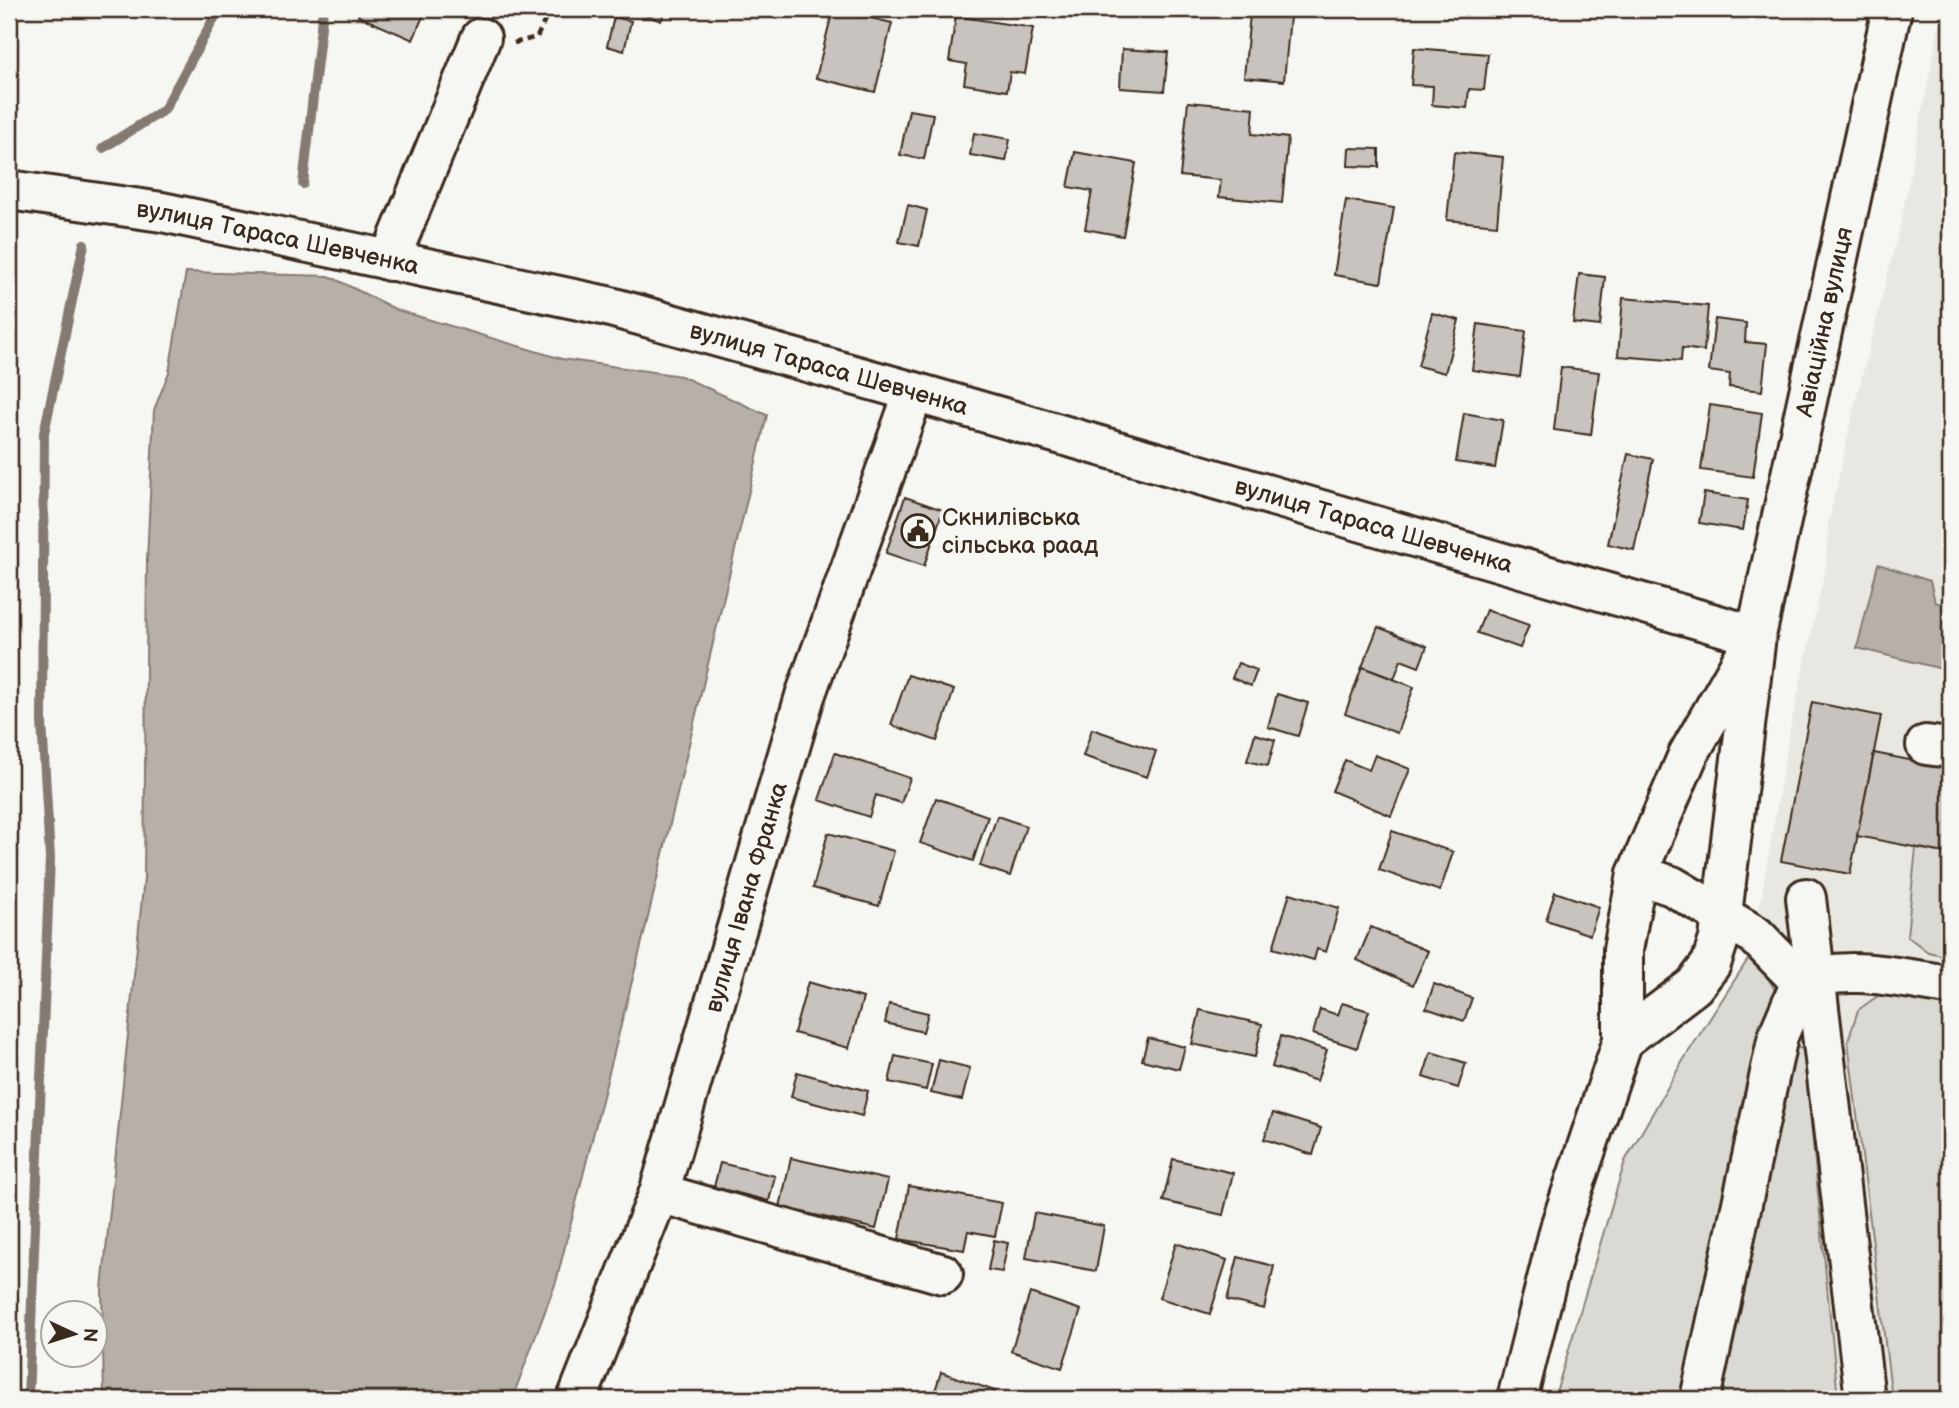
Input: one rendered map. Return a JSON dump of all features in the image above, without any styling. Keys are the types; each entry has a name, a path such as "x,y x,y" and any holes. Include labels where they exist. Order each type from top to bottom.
{"street":[{"name":"Авіаційна вулиця","path":"1756,636 1892,9"},
{"path":"389,261 481,38"},
{"name":"вулиця Тараса Шевченка","path":"9,190 162,212 607,306 1756,636"},
{"name":"вулиця Івана Франка","path":"577,1399 659,1193 805,696 914,392"},
{"path":"1517,1399 1561,1224 1623,1040 1623,950 1637,873 1688,755 1756,636"},
{"path":"1623,1040 1694,986 1711,964 1723,917 1756,636"},
{"path":"1637,873 1672,886 1755,935 1808,979 1860,974 1950,985"},
{"path":"1807,898 1808,979 1865,1399"},
{"path":"1700,1399 1778,1036 1808,979"},
{"path":"659,1193 943,1274"}],"path":[{"path":"481,38 518,44 537,37 550,9"}],"shaded area":[{"path":"1942,9 1950,9 1950,1399 1554,1399 1625,1161 1684,1059 1752,953 1788,739 1826,566 1828,526 1855,404 1901,222"},
{"path":"186,272 329,276 397,310 562,359 681,376 767,415 644,934 556,1282 512,1399 104,1399 103,1370 108,1370 108,1300 102,1300 102,1289 144,878 147,560 154,410 169,372"},
{"path":"1878,564 1930,581 1935,602 1950,606 1950,671 1857,648"},
{"path":"1916,848 1950,854 1950,957 1928,952 1907,936"},
{"path":"1752,953 1774,988 1773,1020 1691,1399 1554,1399 1625,1161 1684,1059"},
{"path":"1886,990 1950,1001 1950,1399 1892,1399 1848,1041 1858,1010"},
{"path":"1798,1047 1804,1050 1838,1399 1717,1399 1787,1049"}],"building":[{"path":"361,9 426,9 413,40 358,16"},
{"path":"638,9 666,9 661,21 637,12"},
{"path":"833,9 892,23 875,92 816,78"},
{"path":"1250,14 1290,17 1284,81 1244,77"},
{"path":"956,16 1033,28 1025,74 1010,72 1007,91 964,84 967,64 949,61"},
{"path":"614,17 631,21 624,51 607,46"},
{"path":"1414,48 1488,54 1484,90 1469,89 1467,108 1432,105 1433,86 1411,85"},
{"path":"1122,49 1168,52 1164,91 1120,88"},
{"path":"1188,102 1254,108 1252,134 1288,138 1282,203 1219,197 1221,180 1180,176"},
{"path":"909,110 933,114 924,159 900,155"},
{"path":"974,133 1010,139 1006,161 970,155"},
{"path":"1349,148 1379,149 1379,167 1348,166"},
{"path":"1075,152 1136,163 1123,236 1085,229 1092,191 1068,187"},
{"path":"1454,152 1503,157 1497,225 1447,220"},
{"path":"1346,200 1394,208 1381,283 1334,275"},
{"path":"908,205 927,210 919,246 899,242"},
{"path":"1579,274 1605,277 1600,326 1573,323"},
{"path":"1623,298 1708,306 1704,351 1682,348 1681,361 1618,356"},
{"path":"1432,313 1459,320 1445,373 1418,366"},
{"path":"1715,319 1746,323 1745,342 1767,344 1762,391 1729,387 1730,374 1709,371"},
{"path":"1478,324 1526,331 1520,377 1472,370"},
{"path":"1561,367 1599,372 1591,435 1554,430"},
{"path":"1710,405 1762,413 1753,477 1701,470"},
{"path":"1464,413 1503,420 1495,468 1456,462"},
{"path":"1628,454 1653,459 1634,550 1608,544"},
{"path":"1704,493 1748,500 1743,530 1699,523"},
{"path":"905,497 943,510 924,566 886,553"},
{"path":"1486,610 1529,625 1520,648 1477,633"},
{"path":"1378,627 1427,646 1419,667 1401,660 1394,679 1362,667"},
{"path":"1238,663 1257,670 1251,686 1232,678"},
{"path":"1362,667 1414,687 1397,733 1345,714"},
{"path":"908,675 954,690 937,741 891,725"},
{"path":"1277,694 1308,703 1298,736 1268,727"},
{"path":"1812,702 1881,716 1850,874 1781,861"},
{"path":"1092,729 1156,751 1147,777 1083,756"},
{"path":"1255,734 1275,740 1268,766 1247,761"},
{"path":"835,753 910,778 901,803 876,795 869,817 819,800"},
{"path":"1874,753 1950,768 1950,854 1857,836"},
{"path":"1375,755 1410,769 1391,816 1332,791 1345,760 1369,770"},
{"path":"936,798 988,816 973,861 920,843"},
{"path":"997,816 1026,826 1010,876 980,866"},
{"path":"1392,831 1453,852 1440,891 1379,870"},
{"path":"828,833 894,851 879,906 813,888"},
{"path":"1555,892 1599,907 1590,935 1546,920"},
{"path":"1290,893 1339,908 1326,952 1317,949 1314,960 1273,948"},
{"path":"1371,927 1428,951 1413,985 1357,960"},
{"path":"808,982 863,998 849,1048 794,1033"},
{"path":"1434,984 1472,998 1464,1021 1426,1008"},
{"path":"1342,1003 1369,1011 1357,1048 1313,1034 1320,1009 1338,1015"},
{"path":"889,1004 928,1013 923,1032 885,1023"},
{"path":"1200,1010 1262,1024 1255,1057 1192,1044"},
{"path":"1281,1036 1327,1050 1317,1081 1272,1067"},
{"path":"1148,1038 1185,1047 1179,1069 1142,1060"},
{"path":"1431,1052 1466,1063 1458,1088 1423,1077"},
{"path":"895,1056 932,1064 926,1090 889,1082"},
{"path":"939,1060 970,1068 962,1100 931,1093"},
{"path":"797,1072 868,1091 862,1116 791,1097"},
{"path":"1273,1113 1321,1128 1313,1155 1264,1139"},
{"path":"791,1158 888,1180 876,1229 780,1207"},
{"path":"1173,1159 1233,1173 1223,1215 1163,1201"},
{"path":"720,1163 775,1176 769,1201 714,1187"},
{"path":"909,1186 1002,1203 995,1236 968,1231 964,1250 899,1239"},
{"path":"1034,1213 1104,1226 1096,1271 1026,1258"},
{"path":"994,1240 1008,1243 1002,1272 988,1270"},
{"path":"1176,1243 1227,1260 1210,1314 1159,1298"},
{"path":"1238,1257 1274,1266 1264,1309 1227,1300"},
{"path":"1030,1293 1081,1310 1062,1368 1011,1351"},
{"path":"941,1372 995,1391 992,1399 950,1399 934,1394"}],"waterway":[{"path":"103,148 164,110 219,9"},
{"path":"303,184 323,9"},
{"path":"28,1399 50,858 42,722 44,433 84,244"}],"place":[{"name":"Скнилівська сільська раад","path":"918,531"}]}
